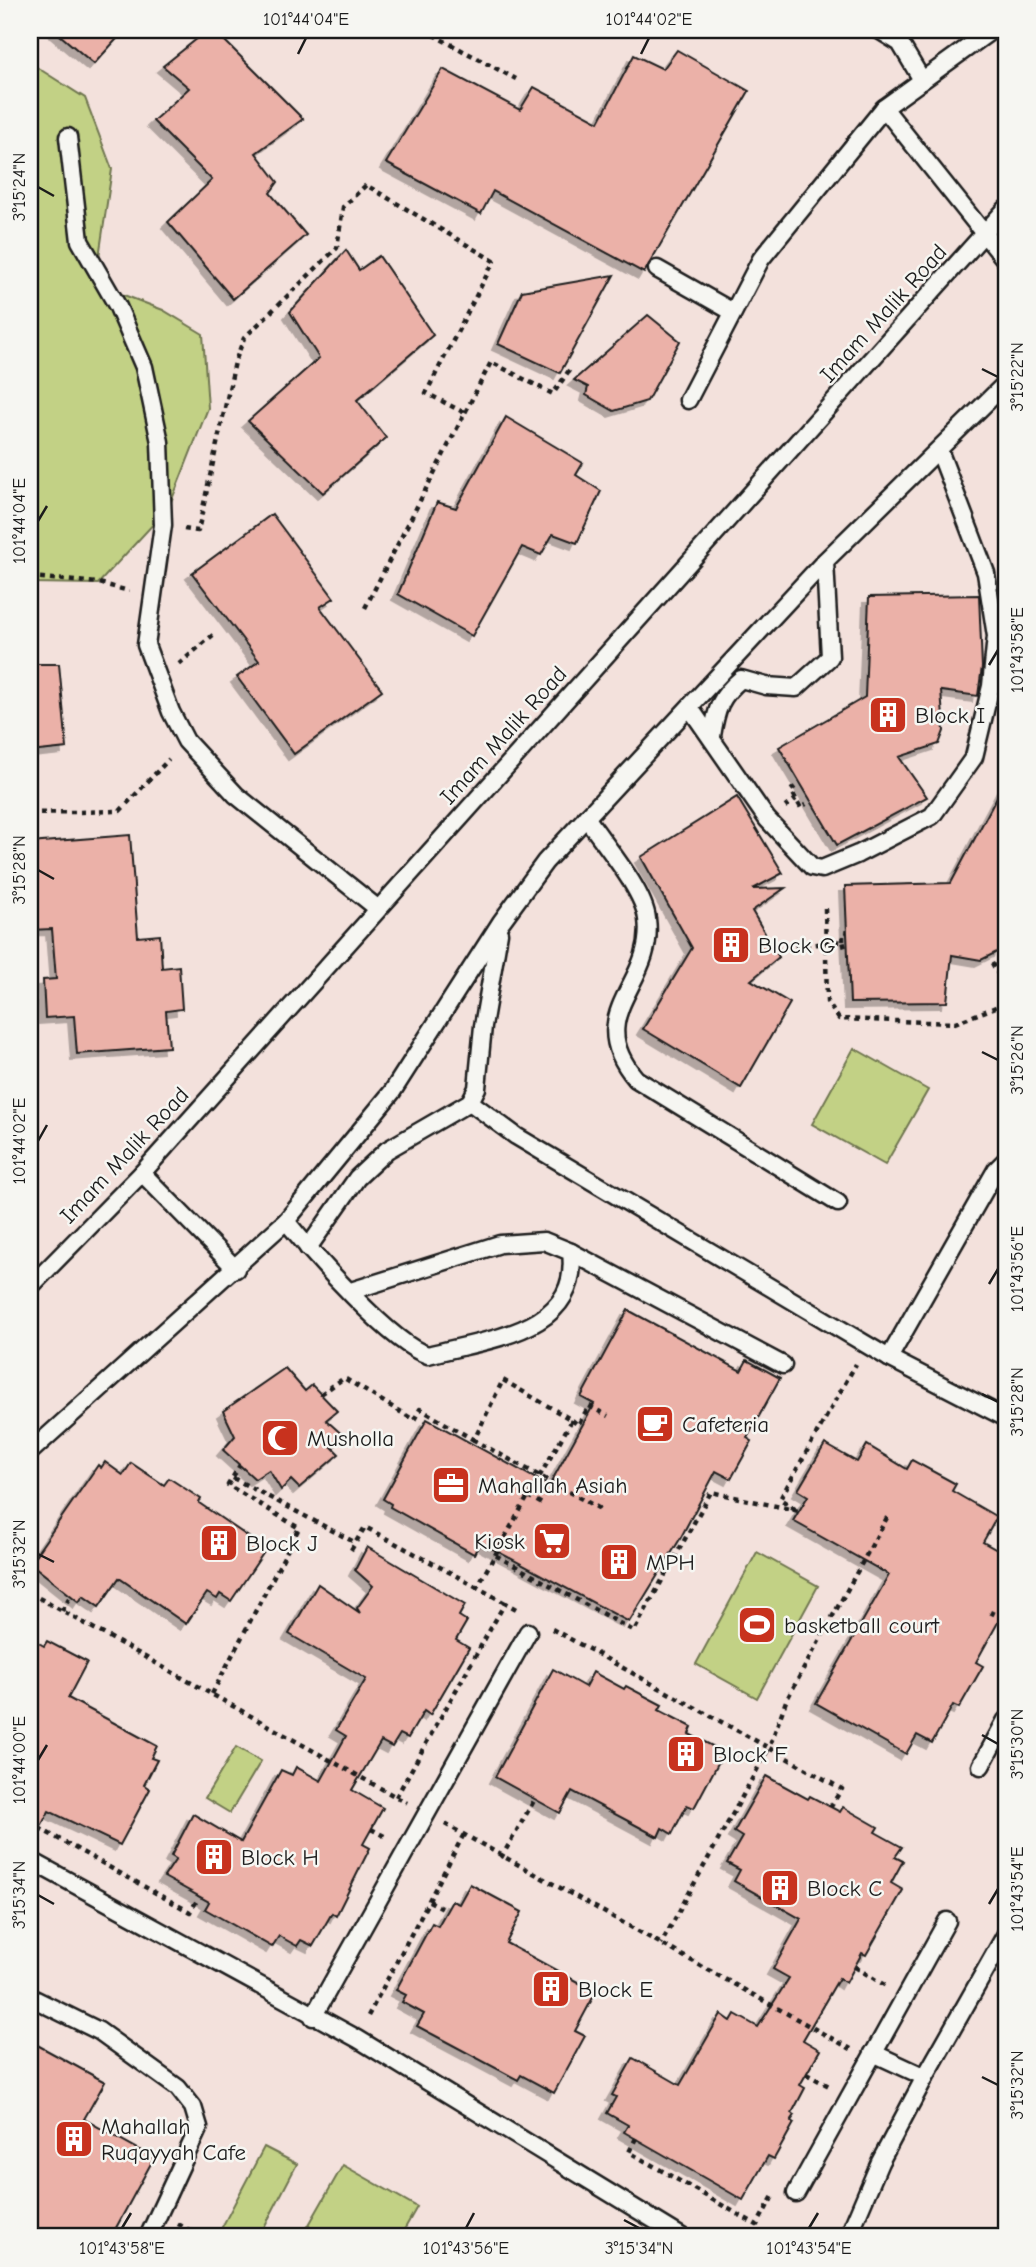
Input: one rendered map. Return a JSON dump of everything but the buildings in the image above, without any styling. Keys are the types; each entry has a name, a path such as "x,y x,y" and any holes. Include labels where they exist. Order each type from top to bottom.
{"lane":[{"path":"879,30 900,43 922,80"},
{"path":"688,400 761,259 884,108 992,30"},
{"path":"884,108 1006,261"},
{"path":"68,137 80,240 118,307 144,367 160,442 163,525 146,645 171,712 186,741 236,795 377,908"},
{"name":"Imam Malik Road","path":"30,1287 142,1173 1006,209"},
{"path":"657,269 733,312"},
{"path":"30,1452 236,1269 286,1221 392,1092 501,922 545,862 825,561 1006,383"},
{"path":"690,708 712,736 767,819 812,867 822,869 858,854 932,816 974,757 991,686 996,636 986,573 939,450"},
{"path":"712,736 717,706 726,691 741,680 766,686 796,688 830,657 825,561"},
{"path":"586,817 636,893 647,916 648,948 618,1012 613,1034 620,1061 636,1079 838,1203"},
{"path":"308,1248 356,1178 387,1150 470,1102 477,1088 482,1026 501,922"},
{"path":"470,1102 516,1136 889,1358 1006,1418"},
{"path":"889,1358 996,1170 1006,1160"},
{"path":"142,1173 236,1269"},
{"path":"286,1221 308,1248 392,1334 415,1352 428,1355 533,1327 554,1311 567,1289 573,1268 571,1252"},
{"path":"351,1291 500,1244 544,1241 571,1252 783,1365"},
{"path":"313,2017 533,1624"},
{"path":"981,1766 1006,1720"},
{"path":"30,1860 313,2017 358,2039 682,2237"},
{"path":"796,2193 947,1921"},
{"path":"848,2237 880,2162 1006,1934"},
{"path":"30,1997 99,2031 177,2088 194,2106 199,2127 148,2237"},
{"path":"873,2053 925,2077"}],"path":[{"path":"424,30 516,79"},
{"path":"163,525 198,531 235,362 244,338 337,248 343,207 366,185 494,261 426,393 465,413"},
{"path":"365,608 491,362 553,394 572,366"},
{"path":"30,577 99,583 153,596"},
{"path":"184,676 179,665 213,635"},
{"path":"30,813 120,811 186,741"},
{"path":"795,786 791,790 801,808 806,804"},
{"path":"825,908 827,1002 839,1019 955,1023 1006,1003"},
{"path":"846,932 843,933 846,952"},
{"path":"775,948 843,942"},
{"path":"992,962 1006,987"},
{"path":"495,1555 634,1631 711,1492 799,1511 780,1499 859,1358"},
{"path":"321,1394 344,1378 414,1420 420,1409 602,1510"},
{"path":"474,1440 503,1380 578,1425 589,1406 608,1416"},
{"path":"477,1587 572,1420"},
{"path":"212,1694 299,1528 228,1485 240,1465"},
{"path":"232,1478 355,1543"},
{"path":"528,1496 544,1505"},
{"path":"661,1944 769,1748 786,1702 889,1514"},
{"path":"351,1550 365,1527 477,1587 533,1624 842,1789 830,1807"},
{"path":"62,1611 70,1596"},
{"path":"396,1797 505,1603"},
{"path":"990,1612 1006,1620"},
{"path":"501,1858 535,1799"},
{"path":"30,1823 190,1912 199,1897"},
{"path":"362,2028 464,1834"},
{"path":"429,1901 447,1910"},
{"path":"848,2060 852,2050"},
{"path":"806,2074 832,2088"},
{"path":"826,2099 837,2079"},
{"path":"636,2138 629,2152 757,2225 776,2190"}],"shaded area":[{"path":"30,30 1006,30 1006,2237 30,2237"}],"green space":[{"path":"30,63 85,98 112,169 95,284 163,310 203,334 208,408 169,507 98,584 30,583"},
{"path":"854,1048 928,1090 885,1165 812,1124"},
{"name":"basketball court","path":"757,1552 818,1586 757,1698 696,1664"},
{"path":"236,1747 261,1761 230,1813 205,1798"},
{"path":"264,2147 297,2164 259,2237 236,2237 221,2229"},
{"path":"343,2165 417,2207 400,2237 302,2237"}],"place":[{"name":"Block I","path":"888,715"},
{"name":"Block G","path":"731,945"},
{"name":"Cafeteria","path":"655,1424"},
{"name":"Musholla","path":"280,1438"},
{"name":"Mahallah Asiah","path":"451,1485"},
{"name":"Kiosk","path":"552,1541"},
{"name":"Block J","path":"219,1543"},
{"name":"MPH","path":"619,1562"},
{"name":"basketball court","path":"757,1625"},
{"name":"Block F","path":"686,1754"},
{"name":"Block H","path":"214,1857"},
{"name":"Block C","path":"780,1888"},
{"name":"Block E","path":"551,1989"},
{"name":"Mahallah Ruqayyah Cafe","path":"74,2139"}]}
